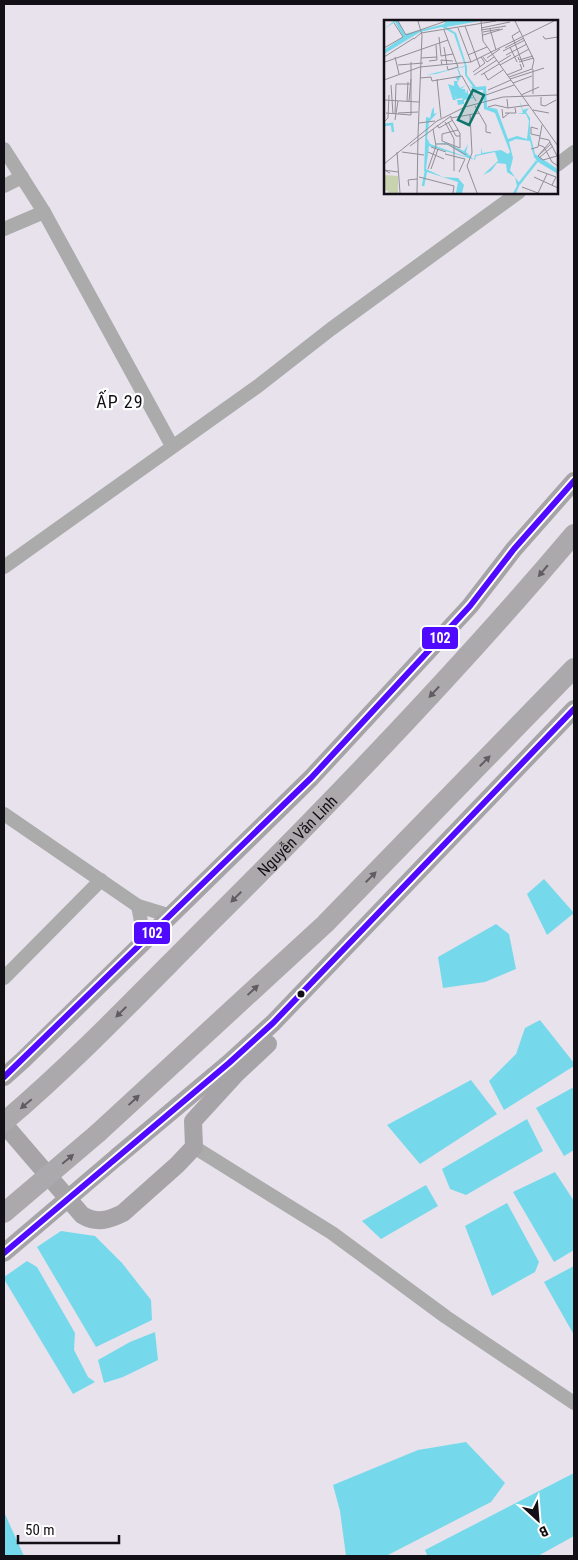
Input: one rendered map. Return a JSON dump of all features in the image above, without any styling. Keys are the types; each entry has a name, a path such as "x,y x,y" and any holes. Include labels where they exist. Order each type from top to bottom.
{"highway":[{"name":"Nguyễn Văn Linh","path":"4,1123 48,1085 251,883 484,639 574,534"},
{"path":"4,1213 98,1133 325,924 574,668"}],"main road":[{"name":"Nguyễn Văn Linh","path":"4,1077 145,942 311,778 470,606 514,549 574,481"},
{"path":"4,1253 229,1063 273,1023 574,709"},
{"path":"4,1123 82,1216 101,1221 113,1218 123,1213 194,1147 193,1121 236,1074 274,1038 273,1023"}],"street":[{"path":"4,149 44,212 172,446"},
{"path":"558,164 574,152"},
{"path":"4,186 22,177"},
{"path":"4,567 258,386 331,329 516,194"},
{"path":"4,229 44,212"},
{"path":"4,814 138,906 171,916"},
{"path":"4,978 101,880"},
{"path":"138,906 145,942"},
{"path":"194,1147 332,1233 446,1317 574,1404"}],"water":[{"path":"544,879 574,913 547,935 527,894"},
{"path":"496,924 509,934 516,969 485,982 443,988 438,957"},
{"path":"540,1020 574,1063 574,1066 504,1110 489,1081 516,1054 525,1028"},
{"path":"471,1080 497,1114 420,1164 387,1125"},
{"path":"572,1088 574,1089 574,1150 564,1156 536,1108"},
{"path":"527,1119 543,1151 466,1195 450,1189 442,1169"},
{"path":"555,1172 574,1201 574,1250 554,1262 513,1192"},
{"path":"426,1185 438,1206 381,1239 362,1221"},
{"path":"507,1203 539,1262 535,1272 492,1296 465,1226"},
{"path":"61,1231 95,1236 122,1263 151,1300 152,1320 96,1347 37,1247"},
{"path":"27,1261 37,1267 75,1333 74,1350 88,1377 95,1382 73,1394 4,1279 4,1277"},
{"path":"574,1266 574,1335 544,1282"},
{"path":"155,1332 158,1360 123,1377 104,1383 98,1360 130,1342"},
{"path":"466,1442 505,1483 491,1502 386,1556 346,1556 340,1511 333,1485 418,1450"},
{"path":"574,1473 574,1536 538,1556 425,1556 427,1555 425,1550"},
{"path":"4,1512 24,1556 4,1556"}],"transit line":[{"name":"102","path":"4,1077 311,778 470,606 514,549 574,481"},
{"name":"102","path":"4,1253 229,1063 273,1023 574,709"}],"district":[{"name":"ẤP 29","path":"120,401"}]}
